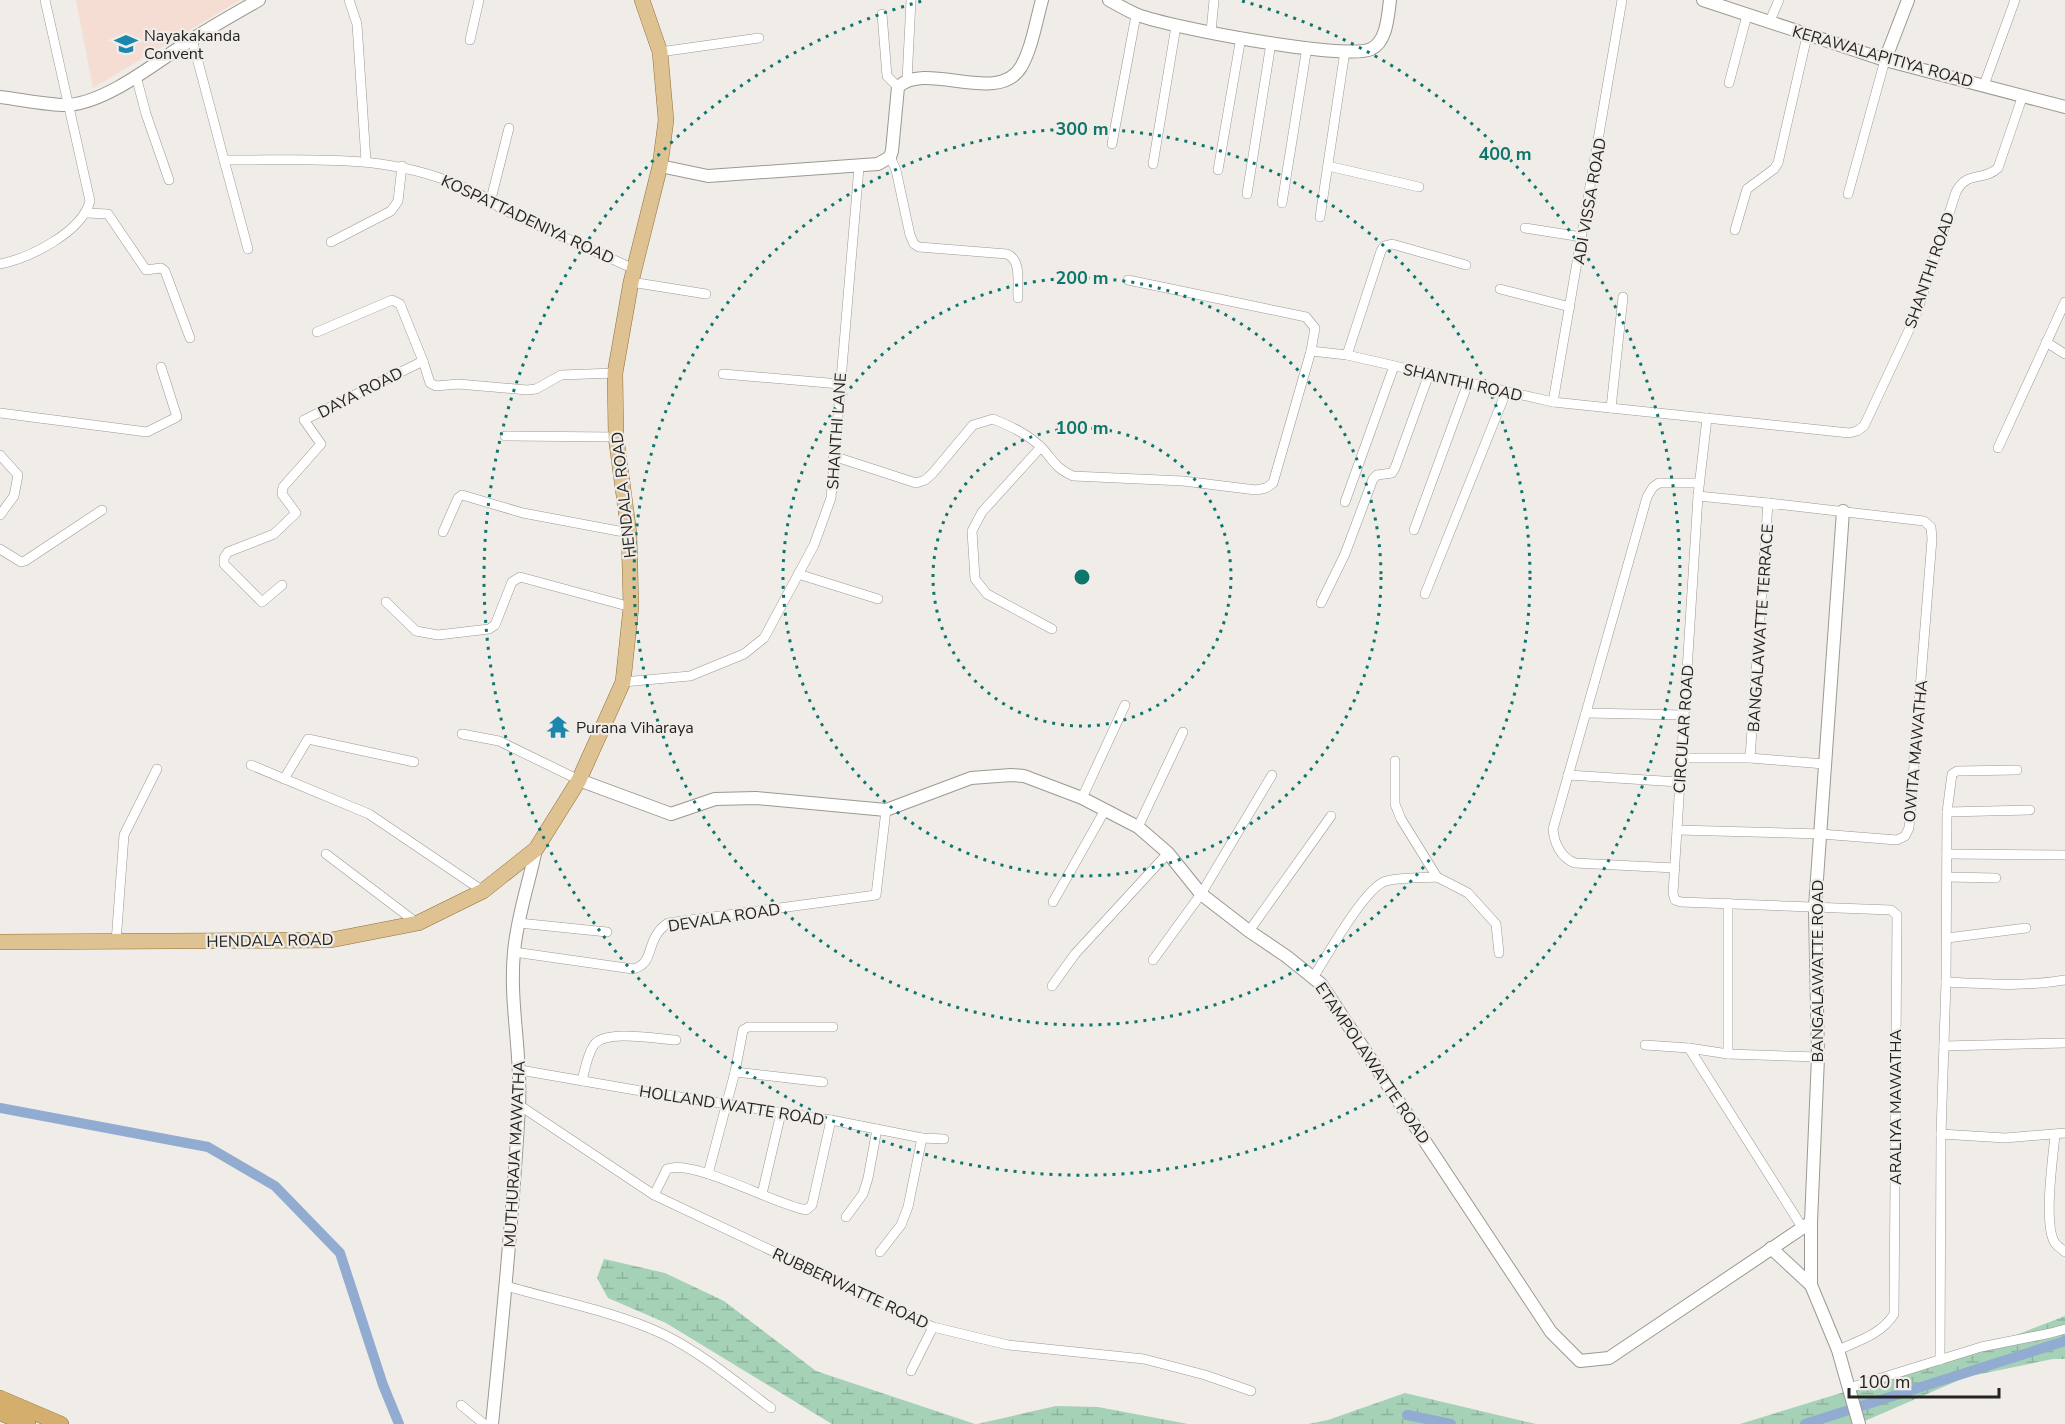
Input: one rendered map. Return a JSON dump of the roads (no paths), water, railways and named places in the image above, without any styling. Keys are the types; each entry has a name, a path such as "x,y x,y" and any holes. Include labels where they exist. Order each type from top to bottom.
{"highway":[{"path":"0,1398 61,1424"},
{"path":"0,1413 28,1424"}],"main road":[{"name":"HENDALA ROAD","path":"0,942 330,940 418,923 483,891 536,849 579,780 623,682 631,607 629,533 616,437 615,373 633,275 660,166 666,120 660,52 642,0"}],"street":[{"path":"0,264 14,262 58,239 87,213 90,201 45,0"},
{"path":"0,97 69,105 108,92 259,0"},
{"path":"350,0 357,24 366,161"},
{"path":"470,40 479,0"},
{"path":"660,166 708,176 878,165 890,157 894,142 911,0"},
{"path":"882,14 887,76 902,84 920,78 995,83 1010,80 1021,67 1042,0"},
{"path":"1109,0 1136,15 1176,26 1271,43 1345,51 1367,51 1378,44 1384,31 1390,0"},
{"path":"1211,32 1215,0"},
{"name":"ADI VISSA ROAD","path":"1553,402 1622,0"},
{"name":"KERAWALAPITIYA ROAD","path":"1707,0 1807,36 1885,60 2065,107"},
{"path":"1769,23 1779,0"},
{"path":"1848,194 1885,60 1908,0"},
{"path":"1984,85 2015,0"},
{"path":"1112,144 1136,15"},
{"path":"1729,83 1747,15"},
{"path":"1153,164 1176,26"},
{"path":"1735,230 1747,189 1774,169 1778,163 1807,36"},
{"path":"1218,170 1241,37"},
{"path":"660,52 759,38"},
{"path":"192,39 248,249"},
{"path":"1247,194 1271,43"},
{"path":"1282,203 1306,47"},
{"path":"1320,217 1345,51"},
{"path":"136,76 146,114 169,180"},
{"name":"SHANTHI ROAD","path":"1311,351 1347,355 1553,402 1849,433 1857,431 1864,426 1916,315 1960,183 1992,174 1998,168 2023,95"},
{"path":"490,199 510,128"},
{"path":"890,157 897,170 910,235 914,244 920,248 996,253 1013,257 1016,263 1018,298"},
{"name":"KOSPATTADENIYA ROAD","path":"224,160 366,161 402,166 441,177 490,199 500,208 633,275 706,294"},
{"path":"331,242 390,211 398,201 402,166"},
{"path":"1328,166 1419,187"},
{"name":"SHANTHI LANE","path":"623,682 690,676 744,654 764,638 814,545 831,498 859,167"},
{"path":"87,213 108,214 146,270 161,268 165,271 190,338"},
{"path":"1525,228 1582,237"},
{"path":"1347,355 1384,246 1392,244 1466,265"},
{"path":"833,456 916,483 925,480 973,425 993,419 1017,430 1041,447 1058,468 1073,476 1183,481 1256,490 1266,488 1273,483 1311,351 1315,328 1306,317 1128,280"},
{"path":"1500,289 1570,307"},
{"path":"1611,408 1623,297"},
{"path":"316,332 392,300 396,301 400,304 423,361"},
{"path":"1998,448 2065,302"},
{"path":"2046,342 2065,354"},
{"name":"DAYA ROAD","path":"282,585 262,602 224,564 224,558 228,552 274,534 296,513 282,494 283,487 321,444 304,420 423,361 430,383 436,386 458,384 527,390 536,389 561,375 615,373"},
{"path":"1345,502 1394,366"},
{"path":"0,413 147,432 177,417 161,367"},
{"path":"723,374 840,384"},
{"path":"1322,603 1345,554 1373,479 1377,475 1392,473 1395,468 1429,374"},
{"path":"1414,530 1468,383"},
{"path":"1425,594 1506,392"},
{"name":"CIRCULAR ROAD","path":"1707,418 1698,496 1673,893 1675,900 1815,907"},
{"path":"505,436 616,437"},
{"path":"1041,447 976,520 972,531 974,567 975,579 987,594 1052,629"},
{"path":"0,455 18,475 14,496 0,515"},
{"path":"1675,867 1575,863 1567,860 1556,844 1553,829 1647,497 1653,487 1659,483 1699,483"},
{"path":"443,532 458,498 466,495 523,513 629,533"},
{"path":"1698,496 1768,503"},
{"name":"BANGALAWATTE TERRACE","path":"1750,758 1768,503 1843,511"},
{"path":"0,549 21,562 25,561 102,510"},
{"name":"BANGALAWATTE ROAD","path":"1843,511 1815,907 1818,1057 1806,1224 1811,1285 1838,1350 1858,1422"},
{"name":"OWITA MAWATHA","path":"1677,830 1821,834 1897,840 1905,836 1909,828 1932,539 1931,526 1924,521 1843,511"},
{"path":"798,574 878,599"},
{"path":"386,602 416,631 438,635 489,628 495,625 512,582 520,577 631,607"},
{"path":"1082,798 1125,705"},
{"path":"1586,712 1683,715"},
{"path":"1138,827 1183,732"},
{"path":"462,734 499,741 579,780"},
{"path":"284,779 308,739 414,762"},
{"path":"1680,758 1750,758 1824,764"},
{"path":"1395,761 1395,804 1401,819 1437,877 1468,893 1496,924 1499,953"},
{"path":"251,765 369,813 483,891"},
{"path":"116,942 124,835 157,769"},
{"path":"1940,1360 1941,1134 1947,938 1947,813 1952,774 1957,771 2017,770"},
{"path":"1153,960 1201,894 1272,775"},
{"path":"1568,775 1679,782"},
{"name":"ETAMPOLAWATTE ROAD","path":"579,780 671,814 715,799 746,798 886,810 971,778 1024,776 1082,798 1138,827 1168,853 1201,894 1322,984 1551,1332 1580,1361 1609,1358 1806,1224"},
{"name":"DEVALA ROAD","path":"514,952 633,969 642,967 646,962 654,937 658,930 668,923 876,895 886,810"},
{"path":"1053,902 1105,810"},
{"path":"1947,813 2030,810"},
{"path":"1249,931 1331,816"},
{"name":"MUTHURAJA MAWATHA","path":"492,1424 506,1286 519,1105 520,1070 514,1005 514,952 536,849"},
{"path":"1052,986 1075,954 1168,853"},
{"path":"326,854 418,923"},
{"path":"1947,854 2065,855"},
{"path":"1314,976 1350,920 1376,887 1386,881 1437,877"},
{"path":"1948,877 1996,878"},
{"path":"1728,903 1728,1054"},
{"name":"ARALIYA MAWATHA","path":"1815,907 1891,910 1897,915 1893,1314 1888,1324 1875,1334 1838,1350"},
{"path":"519,924 607,932"},
{"path":"1947,938 2026,928"},
{"path":"1946,982 2002,985 2045,984 2065,980"},
{"path":"708,1174 735,1072 743,1030 748,1027 833,1027"},
{"path":"582,1081 590,1052 595,1042 602,1038 613,1036 676,1040"},
{"path":"1944,1046 2065,1043"},
{"path":"1645,1045 1728,1054 1818,1057"},
{"path":"1689,1048 1806,1224"},
{"name":"HOLLAND WATTE ROAD","path":"520,1070 725,1105 831,1120 922,1138 944,1139"},
{"path":"735,1072 823,1082"},
{"name":"RUBBERWATTE ROAD","path":"519,1105 654,1195 933,1327 1008,1345 1144,1359 1205,1375 1251,1391"},
{"path":"762,1194 781,1113"},
{"path":"654,1195 667,1169 677,1166 708,1174 806,1210 812,1205 831,1120"},
{"path":"846,1217 863,1194 877,1129"},
{"path":"1941,1134 2005,1137 2060,1134 2049,1200 2051,1234 2055,1243 2065,1252"},
{"path":"880,1252 901,1225 908,1207 922,1138"},
{"path":"1771,1248 1811,1285"},
{"path":"506,1286 630,1321 665,1335 695,1352 771,1408"},
{"path":"911,1371 933,1327"},
{"path":"1849,1388 1981,1347 2065,1329"},
{"path":"461,1406 484,1424"}],"waterway":[{"path":"0,1108 208,1147 275,1186 340,1253 383,1385 399,1424"},
{"path":"1805,1424 2065,1341"},
{"path":"1410,1415 1407,1415 1451,1424"}],"place":[{"name":"Nayakakanda Convent","path":"126,44"},
{"name":"Purana Viharaya","path":"558,727"}]}
